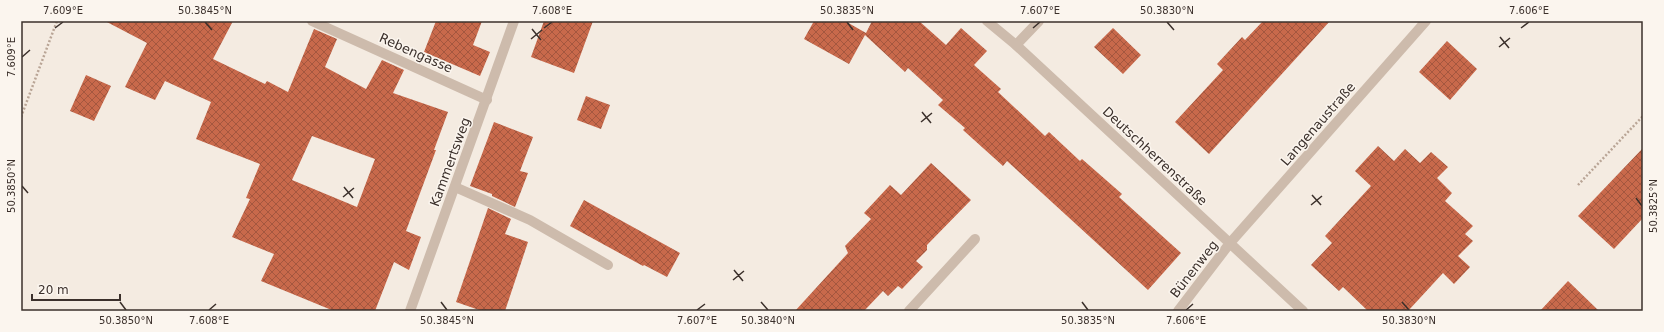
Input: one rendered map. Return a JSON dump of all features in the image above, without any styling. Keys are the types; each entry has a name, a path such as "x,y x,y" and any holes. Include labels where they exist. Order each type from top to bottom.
{"street":[{"name":"Rebengasse","path":"312,21 487,100"},
{"name":"Kammertsweg","path":"410,311 487,100 514,21"},
{"name":"Deutschherrenstraße","path":"987,21 1230,243 1302,311"},
{"path":"1016,46 1039,21"},
{"name":"Langenaustraße","path":"1230,243 1426,21"},
{"path":"455,187 530,220 608,265"},
{"path":"908,311 975,239"},
{"name":"Bünenweg","path":"1178,311 1230,243"}],"path":[{"path":"21,117 57,21"},
{"path":"1578,185 1643,116"}],"building":[{"path":"105,21 233,21 213,59 265,84 267,81 288,92 314,29 337,39 325,67 366,89 382,60 404,70 393,93 448,112 434,150 436,150 406,231 421,237 409,270 394,262 375,311 334,311 261,281 274,254 232,237 250,199 246,198 260,164 196,139 211,102 165,81 155,100 125,87 147,43","holes":["312,136 375,159 357,207 292,180"]},
{"path":"436,21 482,21 473,45 490,52 480,76 424,52"},
{"path":"544,21 593,21 574,73 531,57"},
{"path":"814,21 845,21 866,33 872,21 919,21 946,45 961,28 987,51 974,65 1001,89 998,92 1045,136 1049,132 1080,161 1082,159 1122,194 1119,197 1181,253 1148,290 1007,161 1003,166 963,130 965,128 938,105 943,100 908,68 905,72 865,35 849,64 804,39"},
{"path":"1263,21 1330,21 1209,154 1175,122 1223,70 1217,64 1242,37 1245,40"},
{"path":"1113,28 1141,55 1123,74 1094,47"},
{"path":"1447,41 1477,69 1450,100 1419,72"},
{"path":"86,75 111,86 94,121 70,111"},
{"path":"586,96 610,105 601,129 577,120"},
{"path":"494,122 533,137 520,171 528,173 515,207 492,196 492,194 470,186"},
{"path":"1378,146 1394,161 1405,149 1420,163 1431,152 1448,167 1437,178 1452,193 1445,201 1473,226 1465,234 1473,241 1458,256 1470,267 1454,284 1443,273 1408,311 1368,311 1343,287 1339,291 1311,265 1332,243 1325,236 1371,186 1355,171"},
{"path":"1643,148 1643,218 1614,249 1578,216"},
{"path":"931,163 971,200 927,245 927,250 916,261 923,267 902,289 898,286 888,296 883,291 864,311 795,311 848,253 845,246 871,219 864,213 890,185 901,195"},
{"path":"584,200 680,253 667,277 644,265 643,266 570,226"},
{"path":"488,208 511,219 505,234 528,242 505,311 482,311 456,302"},
{"path":"1568,281 1599,311 1540,311"}]}
